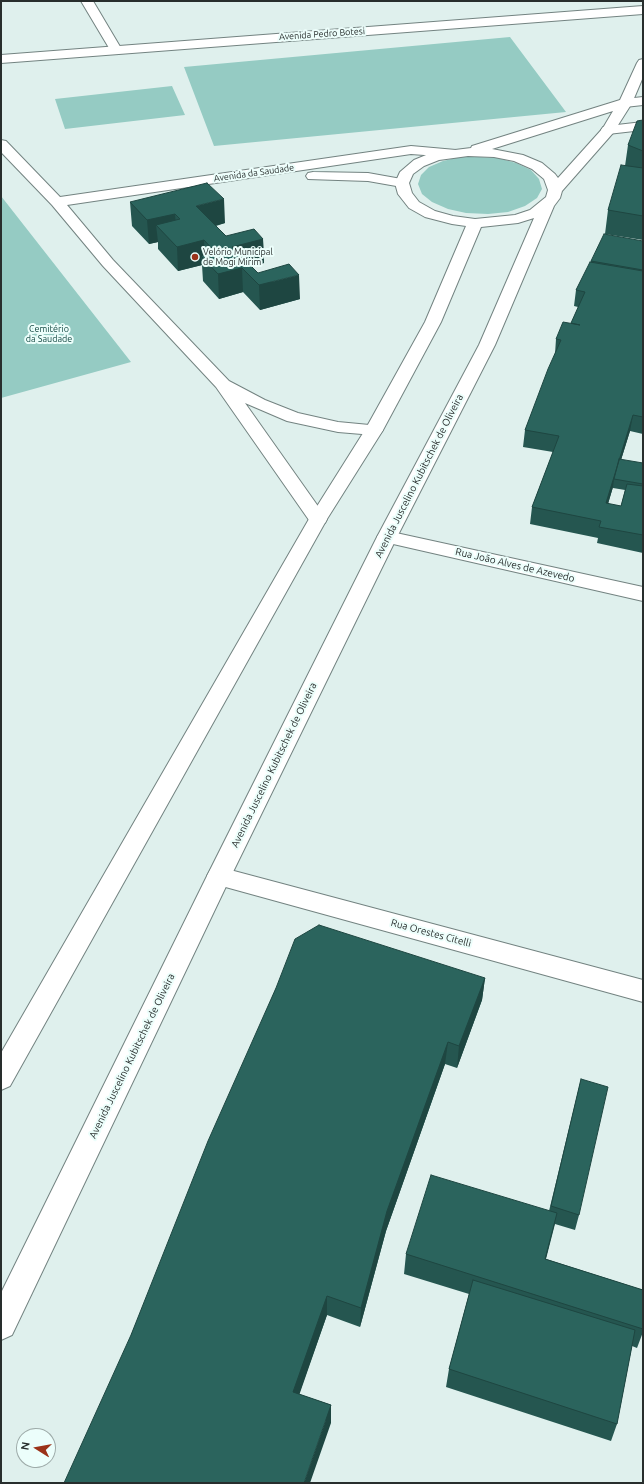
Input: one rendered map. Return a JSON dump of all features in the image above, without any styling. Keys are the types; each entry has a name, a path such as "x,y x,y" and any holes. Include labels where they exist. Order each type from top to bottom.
{"main road":[{"path":"87,1 116,50"},
{"name":"Avenida Pedro Botesi","path":"1,59 643,10"},
{"name":"Avenida Juscelino Kubitschek de Oliveira","path":"1,1326 219,876 387,537 487,345 551,197 608,130 625,103 643,63"},
{"path":"468,152 625,103 643,101"},
{"path":"608,130 643,126"},
{"path":"1,144 62,208 108,263 222,383 318,518"},
{"name":"Avenida da Saudade","path":"62,208 411,150 451,153"},
{"path":"468,152 494,153 518,158 537,166 550,177 551,197 535,213 518,219 475,223 452,220 430,214 414,205 405,194 402,183 407,172 419,163 436,156 468,152"},
{"name":"Avenida da Saudade","path":"62,208 279,178 328,175 368,177 402,183"},
{"path":"1,1078 318,518 374,430 433,322 475,223"},
{"path":"222,383 259,404 293,417 338,427 374,430"},
{"name":"Rua João Alves de Azevedo","path":"387,537 643,594"},
{"name":"Rua Orestes Citelli","path":"219,876 643,991"}],"green space":[{"path":"510,37 566,112 214,146 184,67"},
{"path":"172,86 185,115 65,129 55,99"},
{"path":"460,157 498,158 516,163 531,170 539,179 542,189 537,198 525,206 508,212 488,214 466,213 448,209 432,202 422,194 418,184 421,175 429,167 443,161"},
{"name":"Cemitério da Saudade","path":"1,196 131,362 1,398"}],"building":[{"path":"643,120 643,151 628,145 637,121"},
{"path":"621,165 643,168 643,216 608,210"},
{"path":"207,183 224,199 196,206 226,236 254,229 263,239 232,247 258,273 289,264 299,275 259,285 242,268 218,274 201,256 216,253 204,240 177,247 156,225 180,219 175,214 147,220 130,202"},
{"path":"604,234 643,241 643,270 591,261"},
{"path":"590,262 643,271 643,417 633,415 606,503 621,506 627,484 643,486 643,535 599,527 601,521 532,507 559,436 525,430 548,369 561,340 556,339 563,322 580,325 571,323 585,292 576,290"},
{"path":"619,459 643,463 643,484 614,479"},
{"path":"319,925 485,978 459,1046 448,1042 387,1211 361,1308 327,1296 293,1392 331,1405 304,1483 64,1483 131,1335 208,1141 276,988 295,939"},
{"path":"581,1079 608,1087 579,1215 551,1206"},
{"path":"431,1175 557,1213 545,1259 643,1290 643,1329 406,1254"},
{"path":"473,1280 635,1330 617,1424 449,1369"}],"place":[{"name":"Velório Municipal de Mogi Mirim","path":"195,257"}]}
